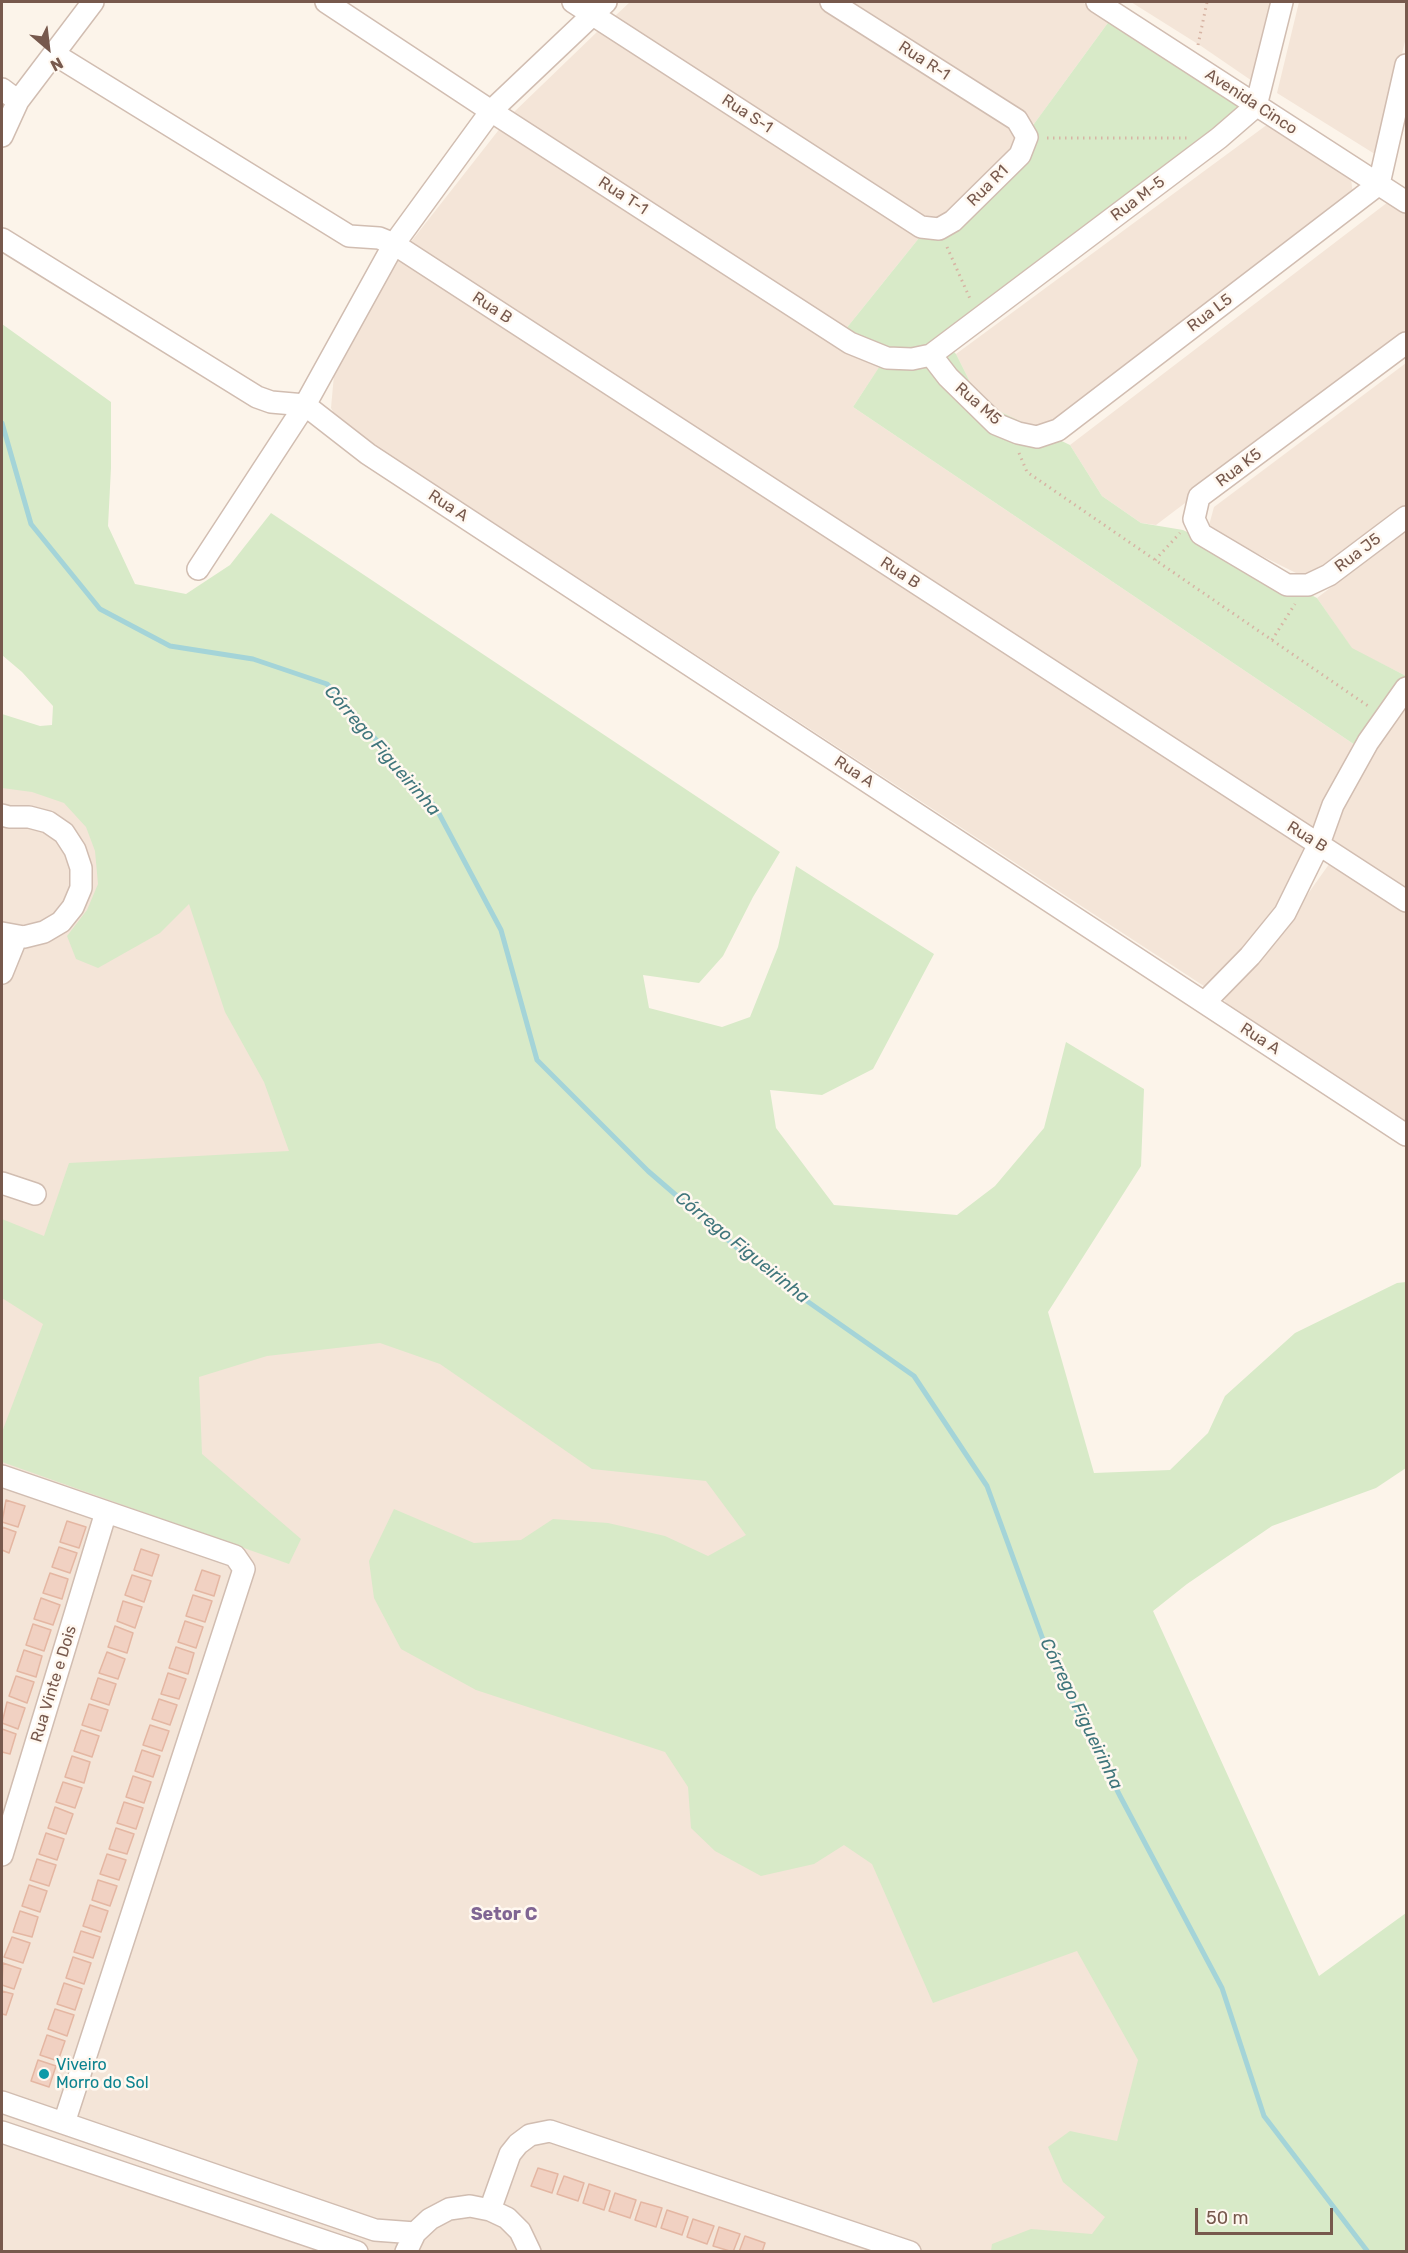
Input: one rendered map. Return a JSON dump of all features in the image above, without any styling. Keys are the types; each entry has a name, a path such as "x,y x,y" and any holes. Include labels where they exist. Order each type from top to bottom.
{"street":[{"path":"2,136 10,95 54,54 93,2"},
{"name":"Rua T-1","path":"327,2 850,343 887,358 912,359 931,355"},
{"name":"Rua S-1","path":"573,2 599,8 930,228"},
{"name":"Rua R-1","path":"831,2 1022,129"},
{"name":"Avenida Cinco","path":"1097,2 1407,202"},
{"path":"1256,106 1282,2"},
{"path":"198,569 304,405 394,244 491,111 599,8"},
{"name":"Rua B","path":"54,54 350,236 379,238 394,244 1407,901"},
{"path":"1379,184 1407,65"},
{"name":"Rua M-5","path":"931,355 1219,138 1256,106"},
{"name":"Rua R1","path":"930,228 953,221 1020,155 1022,129"},
{"name":"Rua L5","path":"1028,435 1058,429 1379,184"},
{"path":"2,239 257,397 271,402 304,405"},
{"name":"Rua K5","path":"1194,519 1199,497 1407,343"},
{"name":"Rua M5","path":"931,355 948,377 996,423 1028,435"},
{"name":"Rua A","path":"304,405 378,460 1407,1135"},
{"name":"Rua J5","path":"1308,585 1329,575 1407,517"},
{"path":"1194,519 1201,534 1287,585 1308,585"},
{"path":"1204,1002 1250,956 1285,913 1319,844 1333,805 1368,742 1407,688"},
{"path":"2,973 9,935 24,937 44,932 61,922 74,907 81,888 81,868 75,849 64,833 48,822 28,817 4,818"},
{"path":"2,1183 35,1194"},
{"path":"2,1476 234,1556 244,1569 64,2123"},
{"name":"Rua Vinte e Dois","path":"2,1856 106,1512"},
{"path":"2,2102 410,2242 430,2219 450,2209 470,2206 490,2210 507,2218 520,2231 530,2252"},
{"path":"490,2210 510,2154 530,2135 550,2131 910,2252"},
{"path":"2,2132 357,2252"}],"path":[{"path":"1193,65 1207,2"},
{"path":"1022,129 1219,138"},
{"path":"930,228 979,319"},
{"path":"1028,435 1018,449 1028,472 1385,718"},
{"path":"1155,560 1194,519"},
{"path":"1272,640 1308,585"}],"shaded area":[{"path":"630,2 820,2 1017,128 1017,150 952,214 931,220 615,16"},
{"path":"846,2 1082,2 1110,20 1034,124"},
{"path":"1131,2 1279,2 1258,85 1201,46"},
{"path":"1299,2 1406,2 1406,37 1378,156 1277,93"},
{"path":"598,31 919,238 845,330 513,113"},
{"path":"1268,124 1351,178 1353,195 1056,422 1031,427 980,402 956,354"},
{"path":"501,127 880,366 853,407 1358,747 1315,833 410,243"},
{"path":"1388,202 1406,214 1406,336 1156,525 1141,523 1102,496 1070,445"},
{"path":"400,256 1311,848 1272,920 1210,990 338,421 331,408 334,375"},
{"path":"1406,363 1406,507 1310,580 1208,529 1214,507"},
{"path":"1406,530 1406,676 1352,649 1317,598"},
{"path":"1406,709 1406,891 1328,840 1347,795 1374,748"},
{"path":"2,729 169,782 932,1635 1283,2251 2,2251"},
{"path":"1332,860 1362,884 1406,911 1406,1124 1232,1011 1222,997 1268,950"}],"green space":[{"path":"1110,20 1246,106 939,337 956,354 980,402 1070,445 1102,496 1141,523 1183,530 1317,598 1352,648 1406,676 1358,747 853,407 887,355 845,330 919,238 935,239 945,235 1031,128"},
{"path":"2,324 111,402 108,526 135,584 186,594 230,565 271,513 780,852 753,897 723,956 699,983 643,975 649,1008 722,1027 750,1017 778,947 796,866 934,954 873,1069 822,1095 770,1090 776,1128 834,1205 957,1215 995,1186 1044,1128 1066,1042 1144,1089 1141,1166 1048,1312 1094,1473 1170,1470 1208,1433 1225,1396 1295,1333 1397,1283 1406,1282 1406,1468 1376,1488 1272,1526 1187,1584 1153,1611 1319,1976 1406,1913 1406,2251 991,2251 992,2244 1031,2229 1092,2234 1105,2217 1063,2182 1048,2147 1070,2131 1117,2141 1138,2060 1077,1951 933,2003 872,1864 844,1845 814,1864 761,1876 715,1851 691,1828 688,1787 665,1752 476,1690 401,1649 374,1598 369,1561 394,1509 474,1543 521,1540 553,1519 608,1523 665,1536 708,1556 746,1535 706,1481 592,1469 440,1364 380,1343 267,1356 199,1377 202,1454 301,1539 289,1564 2,1462 2,1432 43,1324 2,1298 2,1219 44,1236 69,1163 289,1151 264,1082 225,1012 189,904 160,933 98,968 76,959 67,936 87,910 98,884 95,851 86,827 64,803 32,792 2,788 2,714 40,726 52,725 53,706 22,672 2,655"}],"building":[{"path":"6,1500 25,1506 18,1527 2,1522"},
{"path":"67,1521 86,1527 79,1548 60,1542"},
{"path":"2,1527 16,1532 9,1553 2,1550"},
{"path":"59,1547 77,1553 70,1573 52,1567"},
{"path":"141,1549 159,1555 152,1576 134,1570"},
{"path":"202,1570 220,1576 214,1596 195,1590"},
{"path":"50,1573 68,1579 62,1599 43,1593"},
{"path":"132,1575 151,1581 144,1602 125,1595"},
{"path":"193,1595 212,1601 205,1622 186,1616"},
{"path":"41,1598 60,1605 53,1625 34,1619"},
{"path":"123,1601 142,1607 135,1628 117,1621"},
{"path":"185,1621 203,1627 196,1648 178,1642"},
{"path":"33,1624 51,1630 44,1651 26,1645"},
{"path":"115,1626 133,1633 127,1653 108,1647"},
{"path":"176,1647 194,1653 188,1674 169,1668"},
{"path":"24,1650 42,1656 36,1677 17,1671"},
{"path":"107,1652 125,1659 118,1679 99,1673"},
{"path":"168,1673 186,1679 179,1699 161,1694"},
{"path":"16,1676 34,1682 27,1703 9,1696"},
{"path":"98,1678 116,1684 109,1705 91,1699"},
{"path":"159,1699 177,1705 170,1725 152,1719"},
{"path":"7,1702 25,1708 18,1729 2,1723"},
{"path":"89,1704 108,1710 101,1731 82,1725"},
{"path":"150,1725 169,1731 162,1751 143,1745"},
{"path":"2,1729 16,1734 10,1754 2,1752"},
{"path":"81,1730 99,1736 92,1757 74,1751"},
{"path":"142,1750 160,1756 153,1777 135,1771"},
{"path":"72,1756 90,1762 84,1783 65,1777"},
{"path":"133,1776 151,1782 144,1803 126,1797"},
{"path":"63,1782 82,1788 75,1808 56,1802"},
{"path":"124,1802 143,1808 136,1829 117,1823"},
{"path":"55,1807 73,1814 66,1834 48,1828"},
{"path":"116,1828 134,1834 127,1854 109,1849"},
{"path":"46,1833 64,1839 57,1860 39,1854"},
{"path":"107,1854 126,1860 119,1880 100,1874"},
{"path":"37,1859 56,1865 49,1886 30,1880"},
{"path":"98,1880 117,1886 110,1906 92,1900"},
{"path":"29,1885 47,1891 40,1912 22,1906"},
{"path":"90,1905 108,1911 101,1932 83,1926"},
{"path":"20,1911 38,1917 32,1937 13,1932"},
{"path":"81,1931 100,1937 93,1958 74,1952"},
{"path":"12,1937 30,1943 23,1963 4,1957"},
{"path":"73,1957 91,1963 84,1984 66,1978"},
{"path":"3,1963 21,1969 14,1989 2,1985"},
{"path":"64,1983 82,1989 75,2010 57,2004"},
{"path":"2,1991 13,1994 6,2015 2,2014"},
{"path":"55,2009 74,2015 67,2036 48,2029"},
{"path":"47,2035 65,2041 58,2061 40,2055"},
{"name":"Viveiro Morro do Sol","path":"38,2060 56,2066 49,2087 31,2081"},
{"path":"538,2168 558,2174 552,2193 531,2186"},
{"path":"564,2176 584,2183 578,2201 557,2194"},
{"path":"589,2184 610,2191 604,2210 583,2203"},
{"path":"615,2193 636,2200 630,2218 609,2211"},
{"path":"641,2202 662,2208 656,2227 635,2220"},
{"path":"667,2210 688,2217 682,2235 661,2228"},
{"path":"693,2219 714,2226 707,2244 687,2237"},
{"path":"719,2227 740,2234 733,2252 713,2246"},
{"path":"745,2236 765,2243 762,2252 739,2252"}],"waterway":[{"name":"Córrego Figueirinha","path":"2,423 31,524 100,609 170,646 253,659 327,684 436,808 501,930 537,1060 648,1171 764,1271 914,1376 987,1486 1049,1656 1222,1988 1264,2116 1368,2252"}],"place":[{"name":"Viveiro Morro do Sol","path":"44,2074"}],"district":[{"name":"Setor C","path":"504,1915"}]}
